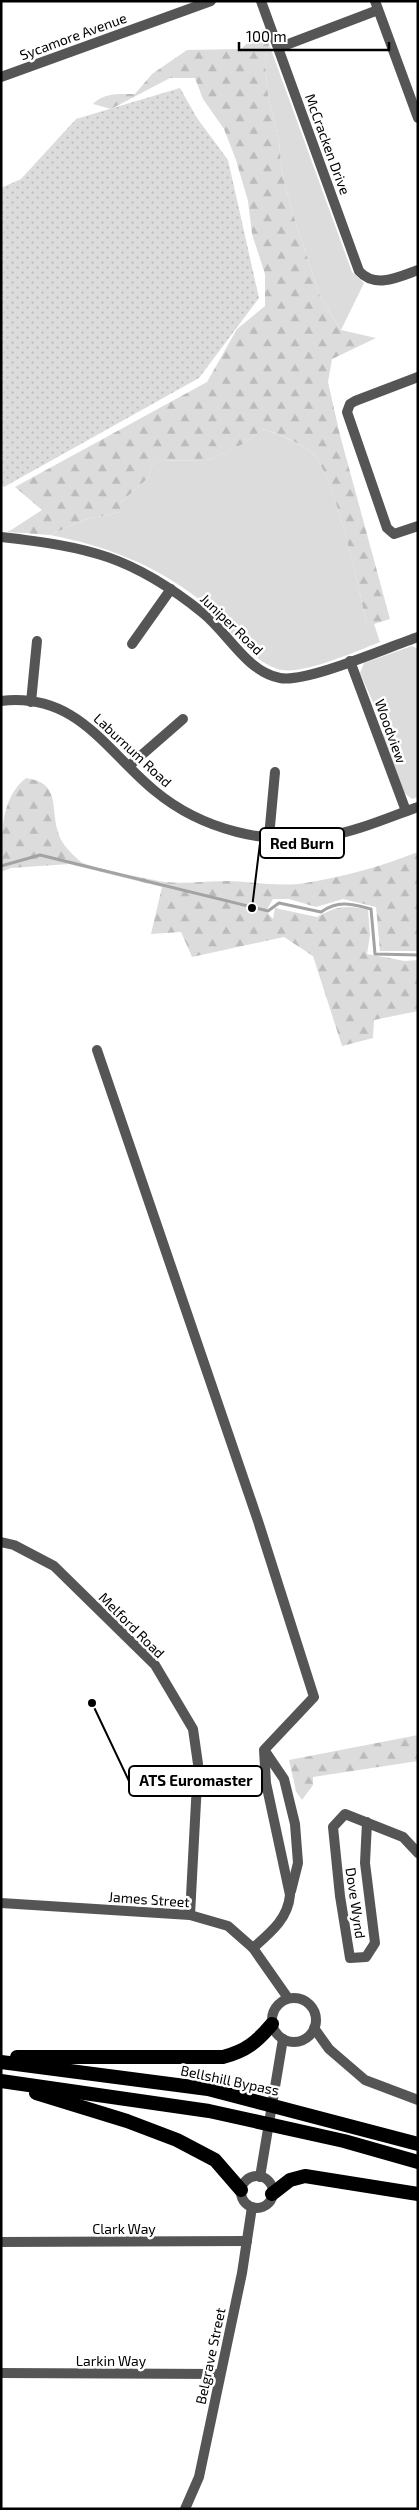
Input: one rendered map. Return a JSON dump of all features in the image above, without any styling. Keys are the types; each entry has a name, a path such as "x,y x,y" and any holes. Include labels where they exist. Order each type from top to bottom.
{"highway":[{"path":"1,2056 223,2056 239,2053 252,2047 272,2024"},
{"name":"Bellshill Bypass","path":"1,2062 208,2089 418,2144"},
{"path":"1,2081 209,2111 344,2141 418,2162"},
{"path":"1,2081 127,2121 177,2140 215,2160 241,2190"},
{"path":"344,2124 418,2135"},
{"path":"272,2194 290,2180 305,2176 418,2194"}],"street":[{"name":"McCracken Drive","path":"261,1 359,271 365,278 371,281 383,281 418,270"},
{"name":"Sycamore Avenue","path":"1,77 205,2"},
{"path":"278,48 377,6 413,91 418,118"},
{"path":"418,378 355,401 350,404 347,412 387,528 394,534 418,526"},
{"name":"Juniper Road","path":"1,537 98,552 138,568 205,614 258,669 268,674 292,679 305,677 418,637"},
{"path":"132,644 171,589"},
{"path":"32,702 38,641"},
{"name":"Woodview","path":"350,661 406,811"},
{"name":"Laburnum Road","path":"1,701 32,702 50,706 75,717 100,735 155,791 179,808 227,830 269,837 328,836 418,807"},
{"path":"130,766 184,720"},
{"path":"269,837 275,772"},
{"path":"97,1050 255,1512 314,1697 264,1750 266,1783 290,1895"},
{"name":"Melford Road","path":"1,1542 14,1545 58,1570 154,1665 192,1729 198,1764 190,1915"},
{"path":"253,1948 278,1925 289,1905 298,1863 295,1824 284,1779 264,1750"},
{"name":"Dove Wynd","path":"367,1822 365,1863 374,1943 366,1957 350,1958 340,1896 334,1827 345,1814 367,1822 403,1837 418,1853"},
{"name":"James Street","path":"1,1903 190,1915 228,1926 253,1948 288,1998"},
{"path":"288,1998 303,2000 310,2004 314,2012 314,2028 310,2034 301,2040 294,2042 283,2039 277,2035 272,2024 272,2016 276,2006 288,1998"},
{"path":"314,2028 329,2049 365,2080 418,2100"},
{"path":"260,2176 283,2039"},
{"path":"260,2176 268,2181 272,2194 265,2206 252,2207 243,2200 241,2190 250,2178 260,2176"},
{"name":"Belgrave Street","path":"185,2509 199,2477 247,2241 252,2207"},
{"name":"Clark Way","path":"1,2242 247,2241"},
{"name":"Larkin Way","path":"1,2373 220,2374"}],"green space":[{"path":"263,29 269,44 265,63 268,95 279,141 282,173 294,217 320,296 341,330 376,338 332,359 328,382 340,435 390,619 374,624 367,624 338,508 321,465 312,453 301,445 264,429 241,445 207,461 154,460 148,478 120,503 120,512 84,520 50,535 8,532 42,510 15,487 207,382 237,329 265,306 265,274 252,234 248,201 236,160 224,129 203,99 195,78 170,78 111,109 93,104 102,97 118,94 135,94 152,74 187,50 241,49"},
{"path":"269,44 352,272 364,283 341,330 320,296 294,217 282,173 279,141 268,95 265,63"},
{"path":"180,88 197,118 228,160 259,298 199,378 4,487 1,485 1,188 21,179 76,119"},
{"path":"264,429 301,445 312,453 321,465 338,507 367,624 374,624 380,642 331,661 304,669 282,670 270,666 259,659 196,597 180,585 145,566 108,550 50,535 84,520 120,512 120,503 148,478 154,460 207,461 241,445"},
{"path":"412,646 418,649 418,797 412,799 403,792 382,735 385,729 360,673 364,663"},
{"path":"26,778 45,785 49,790 59,836 67,849 81,862 107,870 158,881 181,883 229,881 296,884 320,881 348,874 418,852 418,951 380,951 376,907 343,899 316,907 289,899 273,899 266,911 273,919 275,908 317,917 342,908 353,907 368,910 370,935 367,954 405,961 418,960 418,1011 374,1020 373,1038 342,1046 313,956 284,937 192,957 181,932 151,934 162,887 69,864 11,868 1,872 2,833 7,808 17,786"},
{"path":"418,1735 418,1761 313,1777 313,1785 302,1800 296,1791 289,1760"}],"waterway":[{"path":"1,866 40,855 268,911 279,903 321,912 339,904 357,906 371,909 375,954 418,955"}],"place":[{"name":"Red Burn","path":"252,908"},
{"name":"ATS Euromaster","path":"92,1703"}]}
